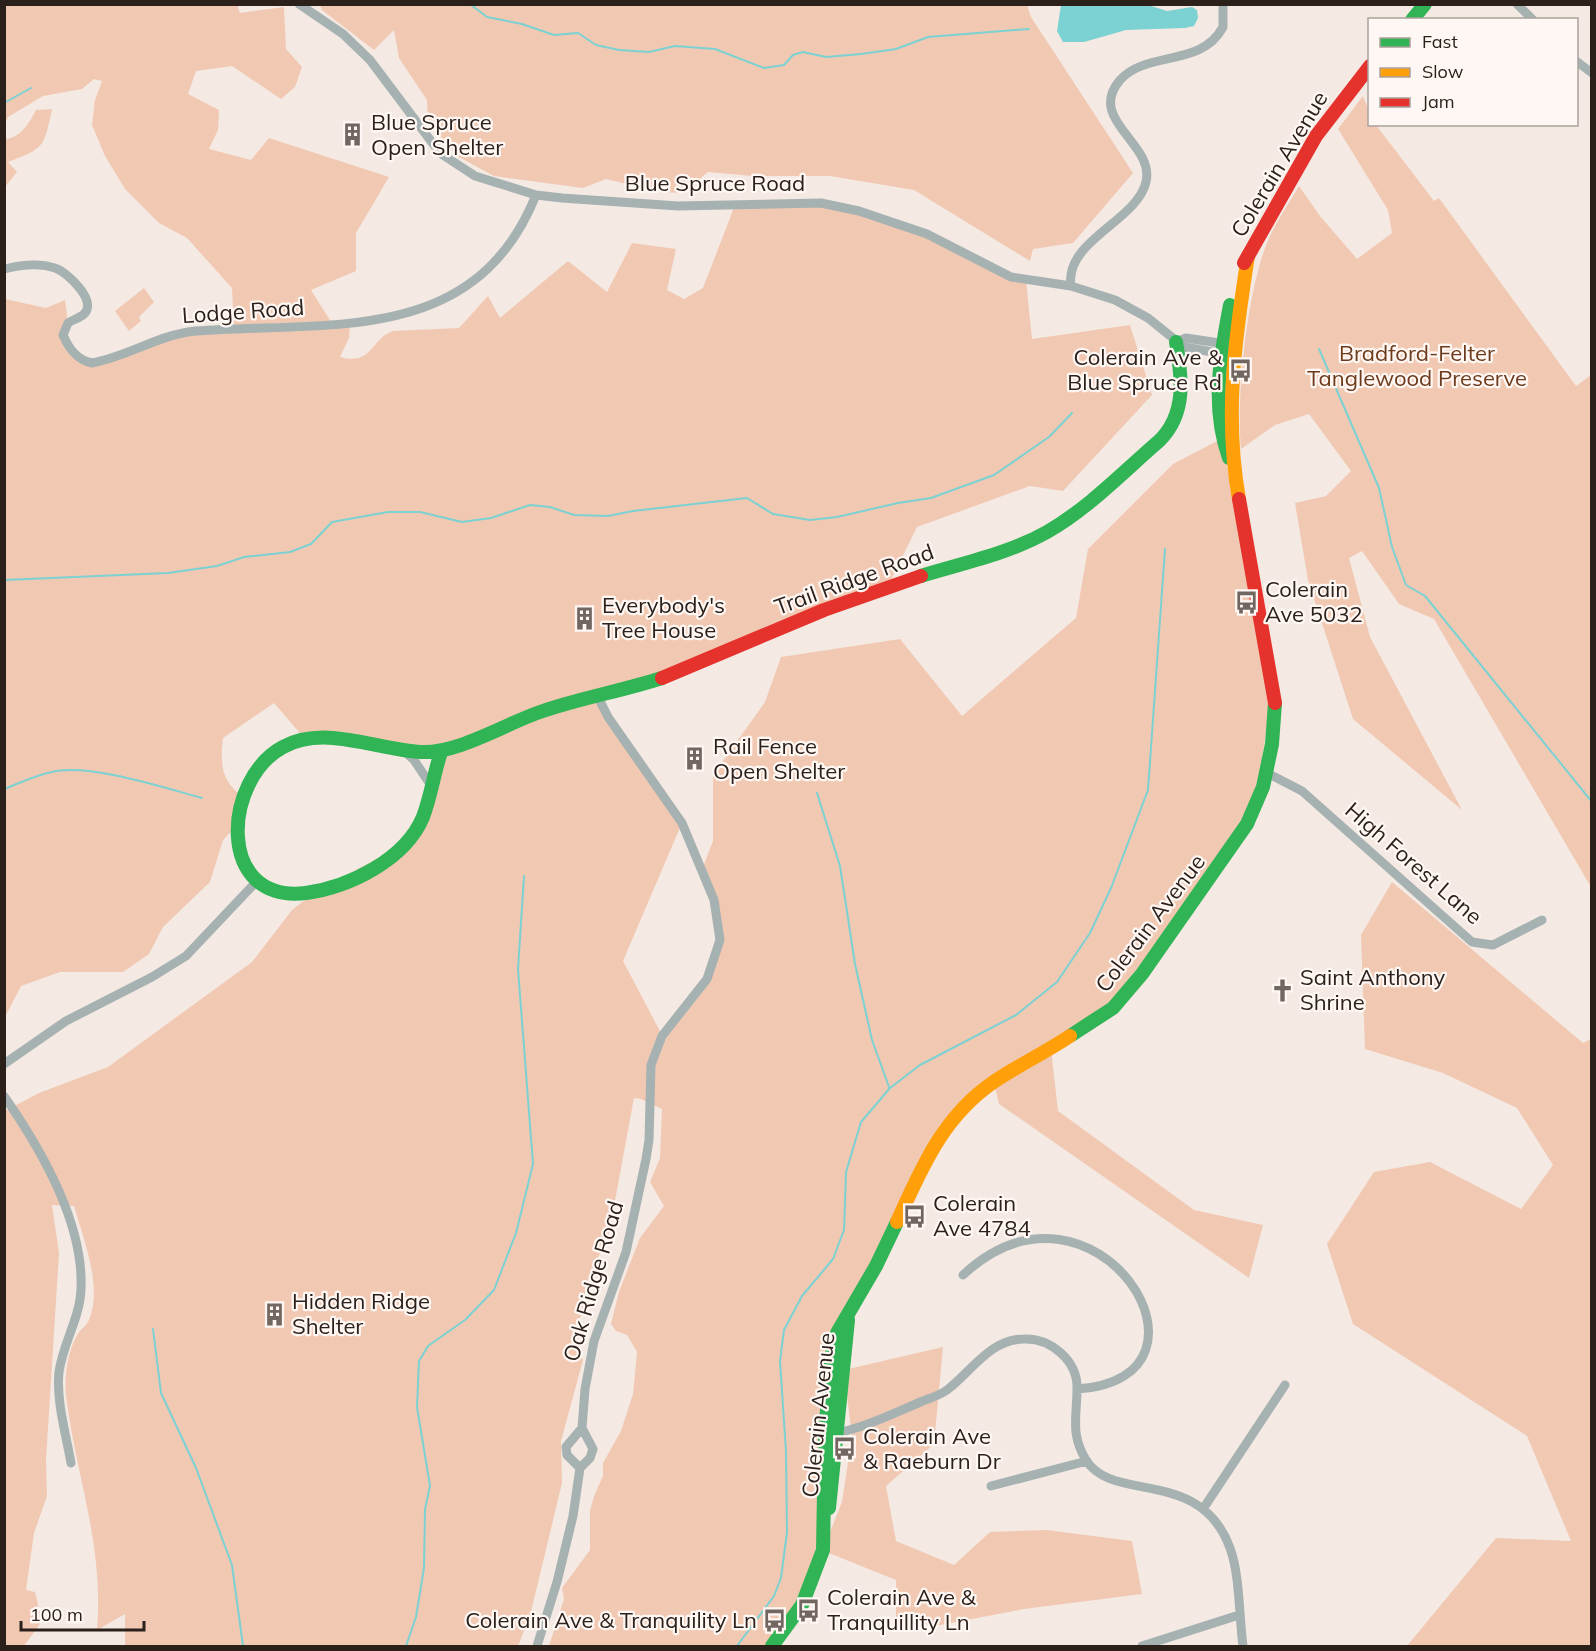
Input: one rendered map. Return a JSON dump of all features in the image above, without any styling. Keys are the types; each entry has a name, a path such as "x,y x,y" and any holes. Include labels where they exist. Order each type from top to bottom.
{"main road":[{"path":"1414,18 1425,4"},
{"name":"Colerain Avenue","path":"772,1647 796,1615 810,1590 823,1550 825,1522 822,1498 825,1436 831,1357 837,1334 876,1266 943,1130 964,1107 994,1082 1051,1049 1113,1008 1142,974 1248,824 1267,773 1275,726 1273,683 1233,465 1221,439 1218,409 1248,256 1271,209 1313,140 1332,111 1368,68"},
{"name":"Trail Ridge Road","path":"256,882 245,868 239,850 241,809 259,771 278,751 295,742 318,739 403,750 441,752 524,718 597,695 680,673 808,617 888,586 1020,544 1060,524 1096,497 1173,424 1179,404 1180,363 1176,342"},
{"path":"256,882 269,891 284,896 299,896 342,884 399,850 415,833 422,820 430,784 441,752"},
{"name":"Colerain Avenue","path":"825,1522 832,1499 849,1311"}],"street":[{"name":"Blue Spruce Road","path":"300,4 343,34 370,60 440,153 475,176 536,195 678,206 788,202 836,205 927,234 1011,277 1071,286 1132,308 1169,333 1176,342 1184,347 1197,350 1228,349"},
{"path":"1071,286 1076,261 1136,199 1146,184 1147,170 1142,155 1121,130 1112,114 1117,86 1134,70 1206,47 1223,27 1223,4"},
{"path":"1517,4 1531,18"},
{"path":"1578,62 1592,73"},
{"name":"Lodge Road","path":"4,269 40,265 55,268 74,281 86,300 87,310 68,323 63,335 74,354 84,362 92,363 196,331 371,322 423,309 462,288 492,263 519,227 536,195"},
{"path":"1176,342 1186,338 1228,349"},
{"path":"1180,363 1197,350"},
{"name":"Oak Ridge Road","path":"537,1647 565,1549 580,1468 590,1458 593,1449 582,1428 585,1389 594,1341 626,1252 650,1140 651,1065 662,1036 707,979 720,940 714,900 682,823 608,717 597,695"},
{"path":"403,750 414,760 430,784"},
{"name":"High Forest Lane","path":"1267,773 1302,791 1472,942 1493,945 1542,920"},
{"path":"4,1064 66,1021 152,977 186,956 216,927 256,882"},
{"path":"4,1096 26,1130 55,1184 80,1262 79,1306 59,1373 71,1463"},
{"path":"963,1275 981,1258 998,1249 1018,1243 1047,1240 1065,1242 1100,1254 1125,1273 1142,1299 1146,1316 1147,1342 1143,1353 1135,1366 1113,1384 1077,1389"},
{"path":"825,1436 858,1429 946,1391 994,1347 1016,1339 1038,1340 1059,1351 1073,1368 1077,1389 1074,1424 1087,1461 1116,1480 1170,1491 1203,1509 1216,1524 1230,1547 1243,1647"},
{"path":"1203,1509 1285,1385"},
{"name":"Oak Ridge Road","path":"580,1468 567,1455 566,1447 582,1428"},
{"path":"991,1486 1087,1461"},
{"path":"1142,1647 1239,1615"}],"green space":[{"path":"237,4 240,13 284,7 286,49 302,67 295,87 281,99 232,66 196,71 188,94 219,110 218,130 209,149 251,160 269,138 389,177 356,233 356,271 311,290 333,325 350,324 349,338 340,357 359,358 385,335 393,331 459,328 488,296 500,318 568,261 607,292 632,243 676,249 667,290 684,299 703,288 735,205 821,203 899,224 1026,280 1032,339 1130,325 1152,395 1063,491 1030,486 917,527 888,586 756,639 598,695 682,823 623,961 662,1035 701,988 720,940 703,867 713,841 713,775 765,702 781,657 900,639 962,716 1076,618 1088,549 1173,464 1221,439 1273,683 1256,802 1113,1008 1051,1049 1058,1111 1194,1210 1263,1225 1249,1278 999,1104 994,1083 958,1113 849,1311 824,1547 842,1502 852,1437 844,1370 943,1347 934,1444 886,1486 896,1541 954,1565 990,1532 1047,1530 1132,1541 1142,1594 1024,1609 935,1626 896,1619 896,1580 824,1551 772,1646 549,1646 564,1599 562,1588 590,1550 590,1511 603,1476 603,1463 621,1431 633,1394 637,1352 627,1335 616,1331 611,1324 619,1292 640,1238 664,1206 650,1182 660,1158 662,1109 634,1098 609,1233 585,1287 585,1308 576,1325 575,1349 583,1360 561,1441 562,1483 530,1616 518,1646 125,1646 125,1614 97,1630 97,1568 66,1395 66,1371 72,1346 79,1332 88,1322 92,1309 93,1279 87,1248 74,1206 52,1205 59,1253 46,1460 47,1496 34,1533 26,1590 35,1592 39,1609 45,1617 24,1646 5,1646 5,1111 39,1093 108,1067 252,962 292,910 314,893 407,842 441,752 306,740 274,703 223,738 222,764 226,779 244,798 238,824 223,840 210,882 163,927 149,954 123,972 60,972 21,986 5,1017 5,299 46,308 65,300 68,323 63,335 84,362 182,333 234,329 232,288 187,238 159,223 125,189 105,156 92,125 95,100 102,81 94,79 82,89 43,96 8,117 5,124 5,5"},
{"path":"320,5 1027,5 1031,17 1133,173 1073,243 1033,249 1030,261 914,190 830,176 752,176 708,172 683,193 661,192 606,179 583,188 494,176 457,156 428,122 427,100 399,58 394,30 374,50 322,10"},
{"name":"Bradford-Felter Tanglewood Preserve","path":"1363,96 1368,108 1368,126 1377,126 1434,201 1439,198 1576,386 1591,375 1591,887 1434,619 1399,604 1362,551 1349,558 1370,637 1462,810 1353,719 1308,580 1295,503 1326,496 1351,471 1309,414 1275,425 1241,449 1242,373 1254,288 1270,236 1299,186 1320,216 1357,259 1392,233 1388,210 1338,129"},
{"path":"52,109 47,131 41,144 29,153 8,162 17,172 5,187 5,139 20,133 36,110"},
{"path":"144,288 154,302 139,317 141,321 129,331 115,311"},
{"path":"1392,882 1583,1043 1591,1039 1591,1646 1407,1646 1496,1538 1571,1541 1527,1436 1353,1324 1327,1244 1374,1172 1430,1162 1521,1209 1553,1165 1517,1108 1443,1073 1365,1049 1361,935"}],"water":[{"path":"1061,5 1148,5 1167,11 1192,7 1197,10 1198,18 1194,26 1185,28 1126,30 1084,42 1063,42 1057,31"}],"waterway":[{"path":"470,4 487,17 522,24 554,35 578,33 596,45 619,50 649,52 675,46 715,49 764,68 784,65 793,55 803,52 826,57 861,54 896,49 928,37 1029,29"},
{"path":"4,103 31,88"},
{"path":"1319,349 1379,488 1392,547 1406,585 1425,596 1592,802"},
{"path":"4,580 168,573 217,566 244,557 290,552 311,544 332,522 388,512 420,512 462,522 491,518 530,505 550,507 574,515 608,516 747,498 773,514 810,520 837,517 931,498 994,475 1049,437 1072,413"},
{"path":"737,1646 774,1596 781,1578 787,1532 786,1452 780,1361 784,1330 802,1296 833,1259 844,1230 846,1172 861,1122 890,1088 920,1065 1016,1015 1057,982 1090,933 1111,888 1148,790 1165,549"},
{"path":"4,789 34,777 68,770 127,778 202,798"},
{"path":"817,793 840,866 855,964 872,1040 889,1087"},
{"path":"406,1646 416,1617 424,1568 425,1509 430,1486 417,1407 419,1361 428,1346 465,1320 494,1290 516,1233 533,1164 518,969 524,876"},
{"path":"153,1329 161,1393 196,1468 232,1565 243,1646"}],"traffic: fast":[{"path":"1414,18 1425,4"},
{"path":"1229,458 1220,420 1219,382 1230,305"},
{"path":"921,576 1001,552 1047,532 1091,501 1159,441 1168,430 1178,407 1181,382 1176,342"},
{"path":"441,752 426,809 415,832 403,846 374,869 357,878 323,890 306,893 276,891 256,879 243,860 238,836 240,810 248,785 263,763 283,747 299,741 333,738 404,750 435,751 465,743 555,707 662,678"},
{"path":"1070,1036 1113,1008 1142,974 1247,824 1263,787 1272,744 1275,703"},
{"path":"772,1646 802,1605 823,1550 825,1436 831,1357 837,1333 876,1266 897,1222"},
{"path":"829,1508 848,1320"}],"traffic: slow":[{"path":"1239,499 1232,438 1233,377 1248,256"},
{"path":"897,1222 925,1162 961,1110 995,1081 1070,1036"}],"traffic: jam":[{"path":"1244,263 1316,136 1368,69"},
{"path":"1239,499 1275,703"},
{"path":"662,678 824,610 921,576"}],"place":[{"name":"Blue Spruce Open Shelter","path":"353,135"},
{"name":"Colerain Ave & Blue Spruce Rd","path":"1240,370"},
{"name":"Colerain Ave 5032","path":"1247,602"},
{"name":"Everybody's Tree House","path":"584,618"},
{"name":"Rail Fence Open Shelter","path":"695,759"},
{"name":"Saint Anthony Shrine","path":"1282,990"},
{"name":"Colerain Ave 4784","path":"915,1216"},
{"name":"Hidden Ridge Shelter","path":"274,1314"},
{"name":"Colerain Ave & Raeburn Dr","path":"845,1449"},
{"name":"Colerain Ave & Tranquillity Ln","path":"809,1610"},
{"name":"Colerain Ave & Tranquility Ln","path":"775,1620"}]}
